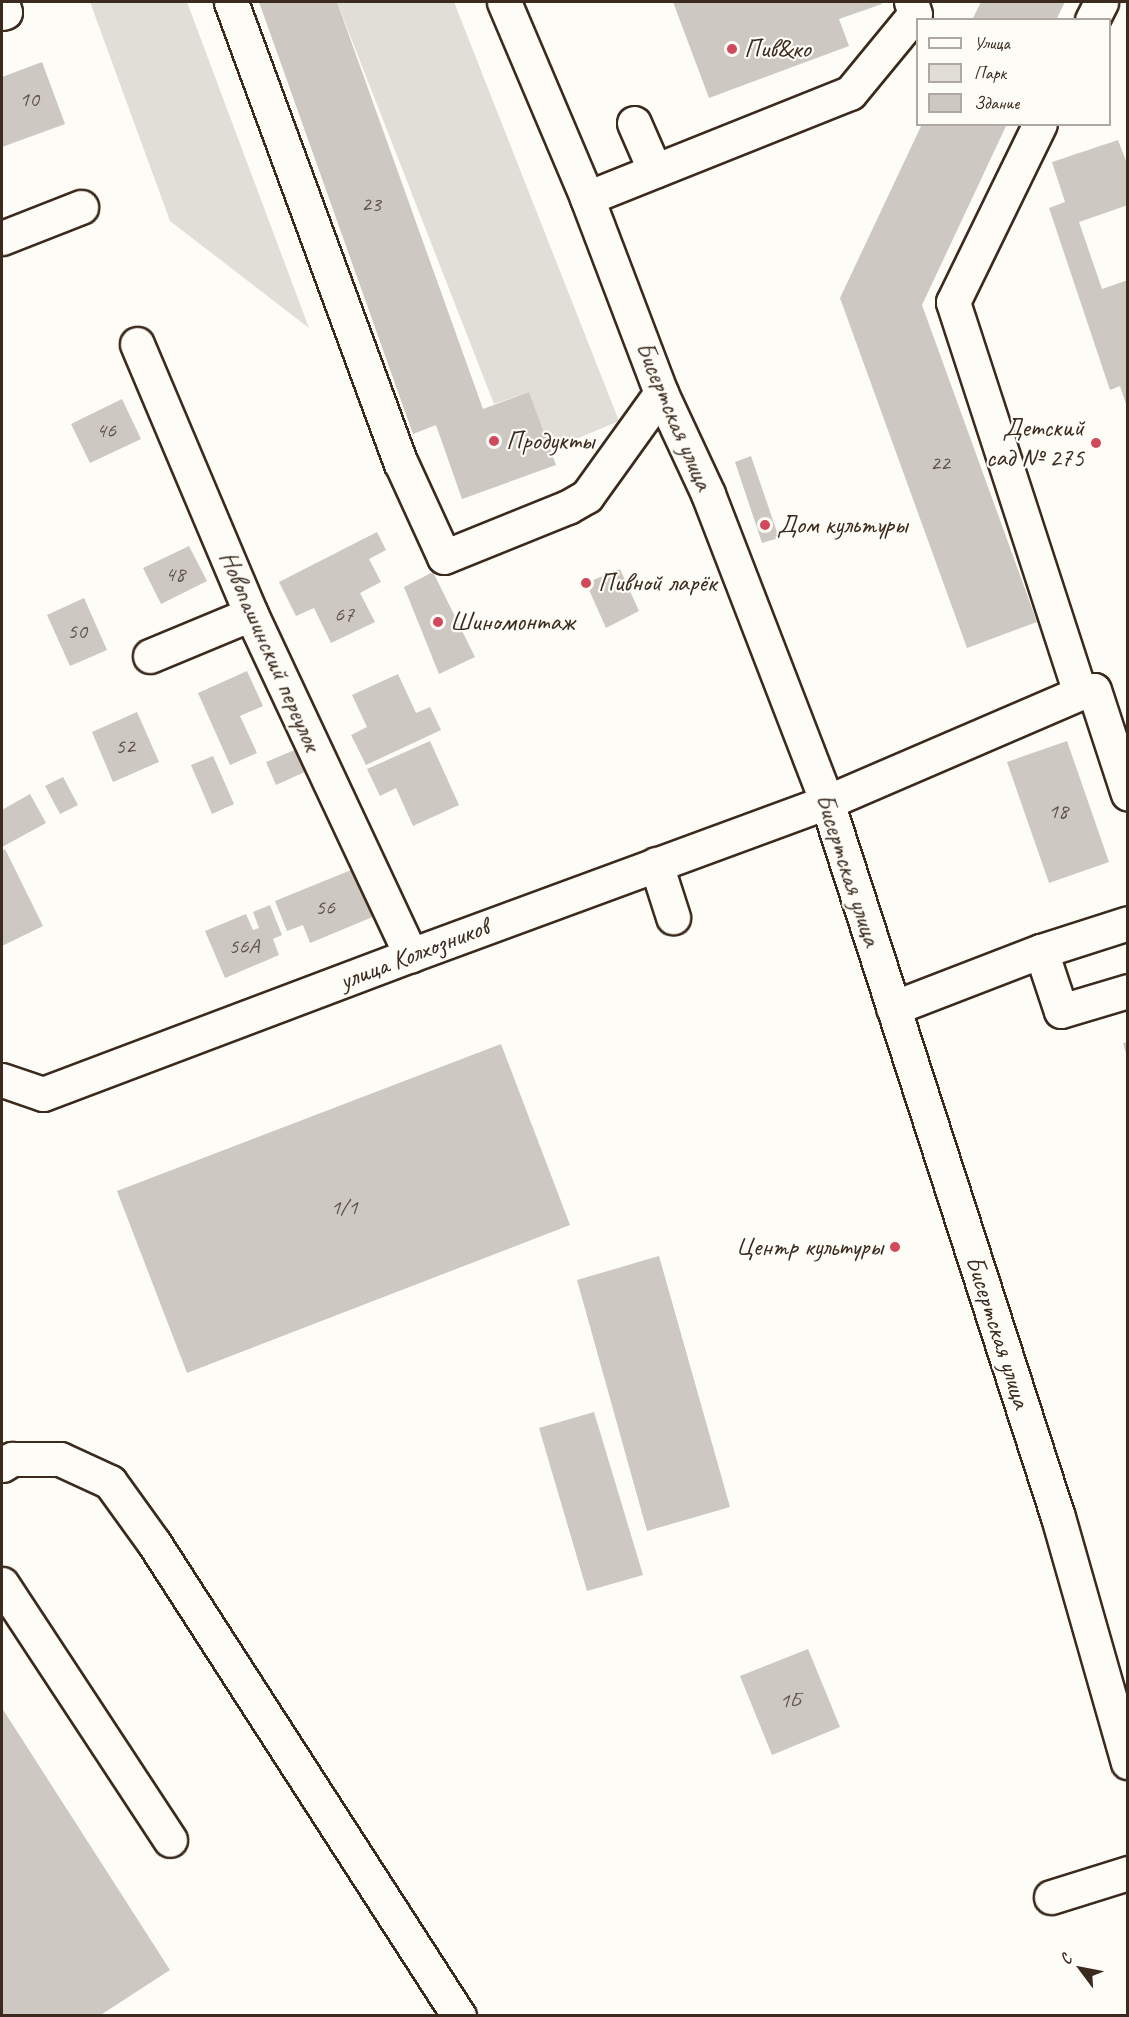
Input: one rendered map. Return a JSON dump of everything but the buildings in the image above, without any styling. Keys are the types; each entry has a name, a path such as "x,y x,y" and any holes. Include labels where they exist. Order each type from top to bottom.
{"main road":[{"path":"2,2 5,12 2,13"},
{"path":"231,2 401,463 444,557 568,507 587,496 661,393"},
{"name":"Бисертская улица","path":"504,2 587,198 661,393 708,494 827,802 893,1008 917,1072 1058,1517 1128,1761"},
{"path":"587,198 849,93 915,14 911,2"},
{"path":"1093,18 1101,2"},
{"path":"634,123 655,171"},
{"path":"1039,126 953,302 1080,693 1094,690 1128,794"},
{"path":"2,238 81,207"},
{"name":"Новопашинский переулок","path":"137,344 251,615 411,955"},
{"path":"150,656 251,615"},
{"name":"улица Колхозников","path":"2,1080 43,1094 411,955 827,802 1080,693"},
{"path":"656,864 673,917"},
{"path":"893,1008 1041,951 1128,923"},
{"path":"1041,951 1062,1011 1128,991"},
{"path":"5,1455 60,1460 110,1482 160,1553 459,2016"},
{"path":"2,1584 170,1840"},
{"path":"1051,1897 1128,1873"}],"green space":[{"path":"90,2 187,2 309,328 170,221"},
{"path":"337,2 454,2 619,421 550,450 529,392 494,404"}],"place":[{"name":"Пив&ко","path":"732,49"},
{"name":"Продукты","path":"494,441"},
{"name":"Детский сад № 275","path":"1096,443"},
{"name":"Дом культуры","path":"765,525"},
{"name":"Пивной ларёк","path":"586,583"},
{"name":"Шиномонтаж","path":"438,622"},
{"name":"Центр культуры","path":"895,1247"}]}
